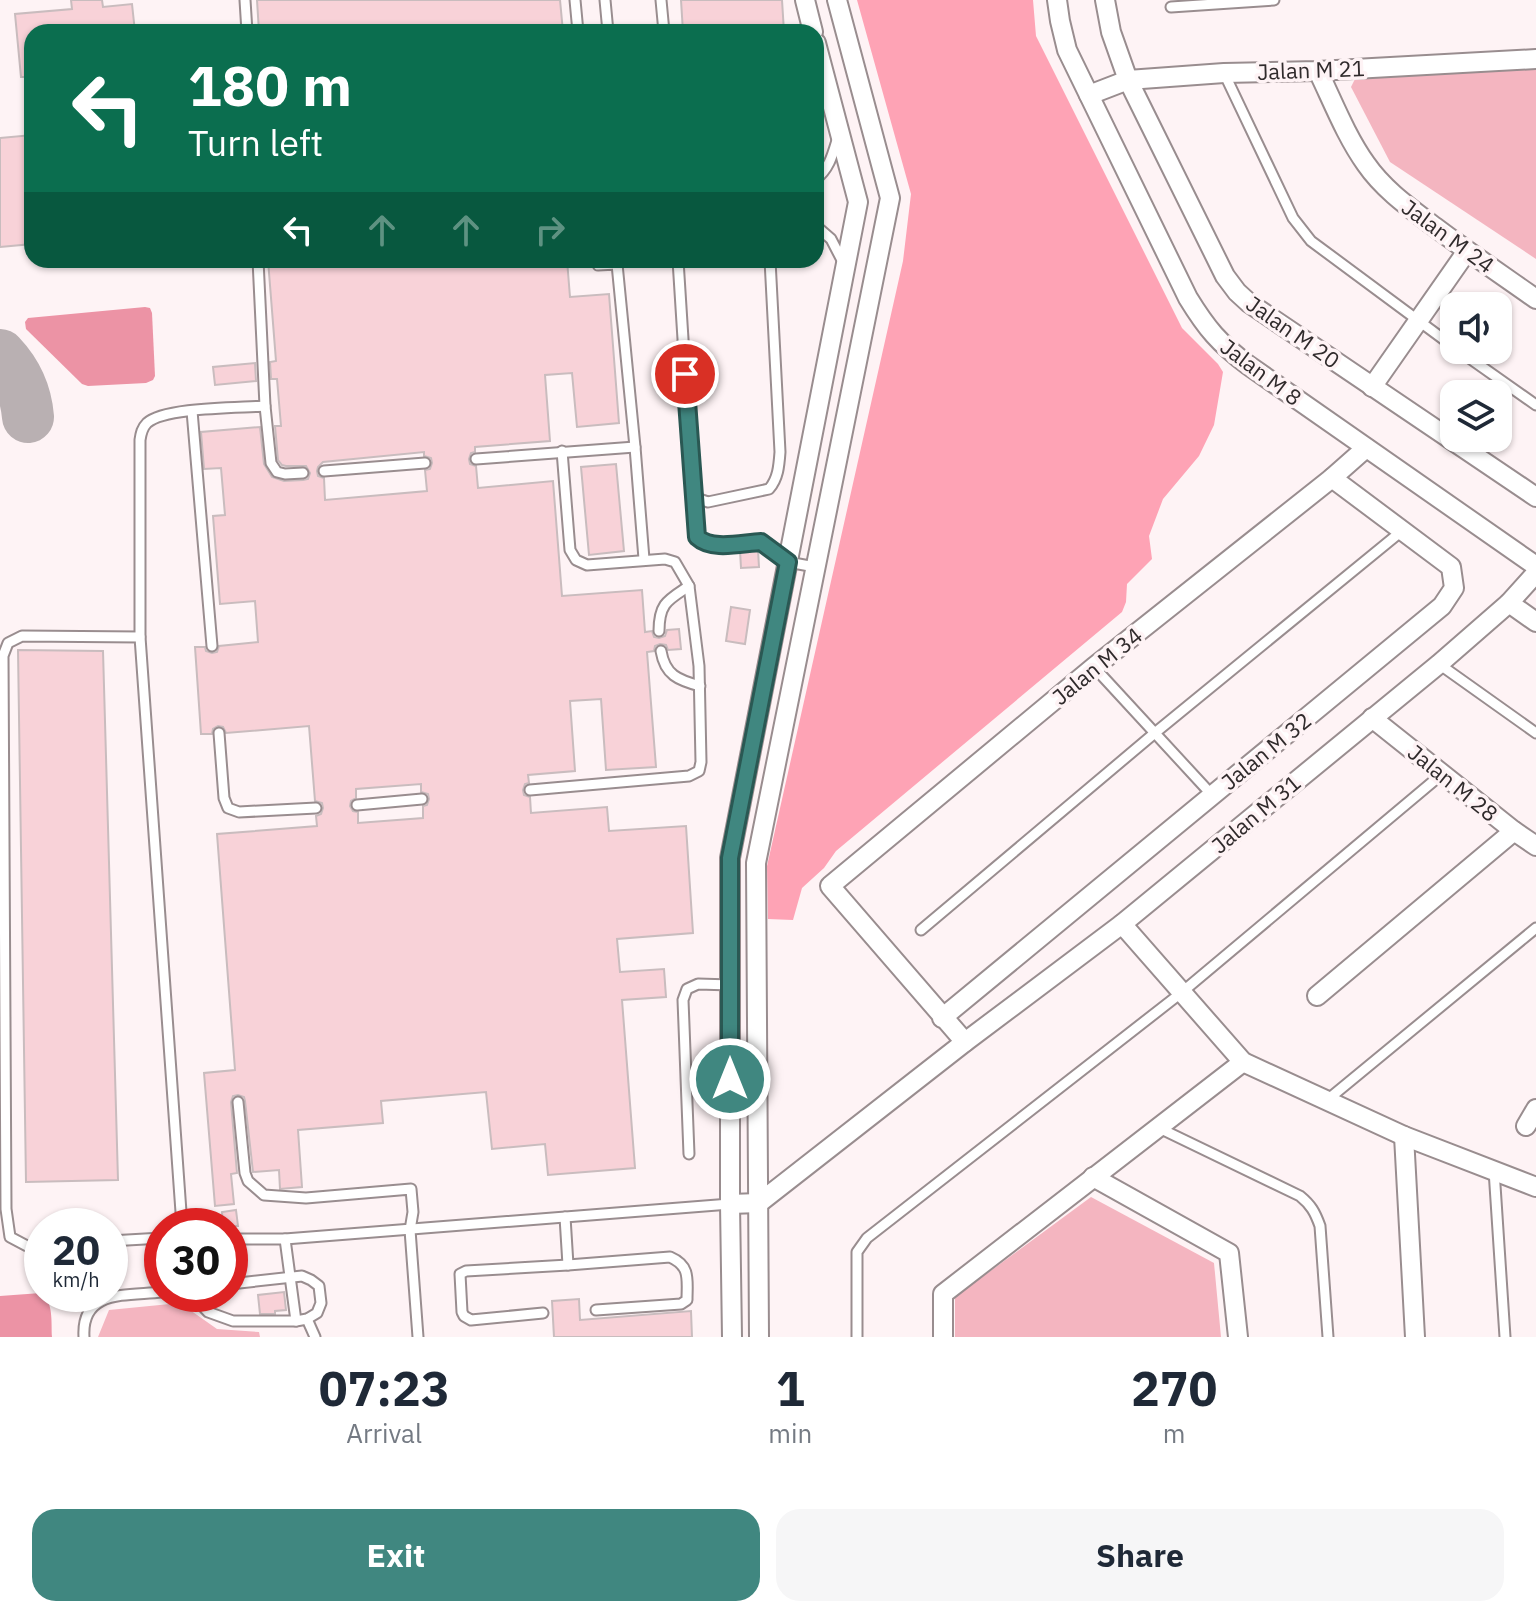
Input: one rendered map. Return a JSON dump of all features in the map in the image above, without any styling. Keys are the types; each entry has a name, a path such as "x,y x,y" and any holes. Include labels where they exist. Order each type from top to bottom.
{"street":[{"path":"805,0 811,24"},
{"path":"759,1337 756,863 890,198 837,0"},
{"name":"Jalan M 8","path":"1057,0 1067,50 1188,298 1205,326 1224,348 1536,566"},
{"name":"Jalan M 20","path":"1105,0 1111,32 1128,80 1225,276 1237,292 1536,497"},
{"name":"Jalan M 21","path":"1089,95 1128,80 1536,59"},
{"name":"Jalan M 24","path":"1318,71 1367,166 1396,197 1536,299"},
{"path":"732,1337 730,858 858,202 824,73"},
{"path":"1372,387 1467,251"},
{"name":"Jalan M 34","path":"942,1018 830,886 1094,667 1366,448"},
{"name":"Jalan M 32","path":"942,1018 1442,606 1454,588 1451,567 1332,478"},
{"name":"Jalan M 31","path":"759,1203 1122,924 1439,664 1509,603 1536,573"},
{"path":"1509,603 1536,622"},
{"name":"Jalan M 28","path":"1372,718 1536,846"},
{"path":"1317,996 1514,831"},
{"path":"1122,924 1243,1062 1404,1136 1536,1187"},
{"path":"942,1018 965,1042"},
{"path":"943,1337 943,1294 1243,1062"},
{"path":"1526,1126 1536,1109"},
{"path":"1404,1136 1415,1337"},
{"path":"1093,1177 1229,1253 1238,1337"},
{"path":"730,1204 759,1203"}],"lane":[{"path":"245,0 246,24"},
{"path":"575,0 577,24"},
{"path":"605,0 607,24"},
{"path":"661,0 663,24"},
{"path":"1171,7 1274,0"},
{"path":"1224,73 1302,231 1311,241 1440,338"},
{"path":"824,171 829,166 840,133"},
{"path":"824,233 831,239 845,267"},
{"path":"258,268 271,463 277,472 303,473"},
{"path":"617,268 644,559"},
{"path":"679,268 697,537 705,544 761,542 788,562 815,567"},
{"path":"693,497 708,502 769,489 778,474 780,452 770,268"},
{"path":"1477,364 1536,405"},
{"path":"181,1208 140,637 140,440 143,426 155,417 172,412 265,406"},
{"path":"192,411 212,646"},
{"path":"476,459 635,447"},
{"path":"530,790 689,776 699,771 701,762 699,666 689,586 675,562 665,559 587,565 576,560 570,550 562,451"},
{"path":"324,471 425,463"},
{"path":"921,930 1403,530"},
{"path":"659,631 659,616 667,601 689,586"},
{"path":"24,1244 10,1237 6,1209 3,656 8,643 22,636 140,637"},
{"path":"661,651 667,670 682,681 700,686"},
{"path":"1439,664 1536,733"},
{"path":"1094,667 1212,795"},
{"path":"219,733 224,798 228,808 239,812 316,808"},
{"path":"857,1337 857,1252 867,1238 1181,993 1442,774"},
{"path":"357,805 422,799"},
{"path":"1325,1102 1536,928"},
{"path":"689,1154 683,1000 687,989 698,984 731,985"},
{"path":"238,1102 245,1173 248,1181 264,1195 306,1198 411,1189 413,1212 410,1230 418,1337"},
{"path":"1157,1127 1300,1196 1309,1204 1320,1226 1328,1337"},
{"path":"1494,1170 1505,1337"},
{"path":"248,1239 410,1230 730,1204"},
{"path":"565,1217 568,1265"},
{"path":"285,1239 296,1321"},
{"path":"543,1313 471,1320 462,1312 460,1274 466,1271 670,1257 681,1261 687,1272 687,1300 681,1304 596,1310"},
{"path":"208,1312 233,1321 296,1321 317,1313 321,1303 319,1286 302,1276 248,1282"},
{"path":"84,1337 83,1323 90,1308 103,1299 144,1294"},
{"path":"307,1319 315,1337"}],"shaded area":[{"path":"857,0 1033,0 1036,36 1182,328 1223,372 1214,425 1199,456 1163,499 1149,536 1152,559 1127,584 1122,612 836,851 824,868 802,888 793,920 768,919 767,866 903,261 911,194"},
{"path":"1536,65 1536,259 1390,162 1351,87 1358,73"},
{"path":"150,308 152,313 155,376 146,383 82,384 26,329 28,318"},
{"path":"1091,1197 1214,1263 1221,1337 955,1337 955,1297"},
{"path":"24,1294 24,1312 51,1312 52,1337 0,1337 0,1296"},
{"path":"144,1307 144,1312 193,1312 217,1329 259,1332 260,1337 98,1337 108,1312 128,1312 128,1308"}],"building":[{"path":"71,0 102,0 103,7 132,4 134,24 24,24 24,77 21,77 15,14 72,9"},
{"path":"257,0 560,0 562,24 258,24"},
{"path":"681,0 782,0 784,24 682,24"},
{"path":"24,136 24,245 0,247 0,138"},
{"path":"269,268 568,268 570,297 609,294 619,423 577,427 572,373 545,375 550,441 475,447 469,459 470,464 476,466 478,488 553,481 562,596 642,590 645,632 652,631 654,637 659,638 665,636 667,630 679,629 681,649 668,650 666,645 660,644 655,646 654,651 647,652 656,767 606,770 601,699 570,701 575,771 528,775 529,783 523,790 524,795 530,797 531,813 607,807 609,831 686,826 693,933 617,939 620,972 664,969 666,997 622,1000 635,1168 548,1175 545,1144 492,1149 486,1092 381,1101 383,1123 298,1130 302,1187 280,1189 279,1170 253,1172 245,1101 238,1095 233,1096 231,1102 237,1173 231,1174 234,1204 215,1206 204,1073 235,1070 217,834 317,826 316,816 321,814 323,808 322,803 315,801 309,726 226,733 223,727 218,726 212,734 201,734 195,647 205,647 212,653 217,652 219,646 258,642 255,601 220,604 213,516 225,515 221,468 204,469 201,432 260,427 264,464 272,477 284,481 308,479 310,473 306,466 286,466 278,460 275,426 281,426 277,379 271,379 270,362 276,361","holes":["424,452 424,456 431,458 432,463 430,469 425,470 427,491 325,500 324,478 318,476 317,471 323,462","421,784 421,792 428,794 429,799 423,806 423,818 358,823 358,812 350,806 356,798 356,789"]},
{"path":"255,363 256,381 215,385 213,367"},
{"path":"616,464 624,551 589,555 581,467"},
{"path":"740,550 758,550 759,567 741,568"},
{"path":"731,607 750,610 745,644 726,641"},
{"path":"18,650 103,651 118,1180 26,1182"},
{"path":"284,1292 286,1310 260,1314 258,1295"},
{"path":"579,1299 580,1320 691,1311 692,1337 554,1337 552,1301"}],"taxiway":[{"path":"0,355 20,383 28,417"}],"route":[{"path":"685,374 697,537 705,544 714,545 761,542 788,562 730,858 730,1079"}]}
